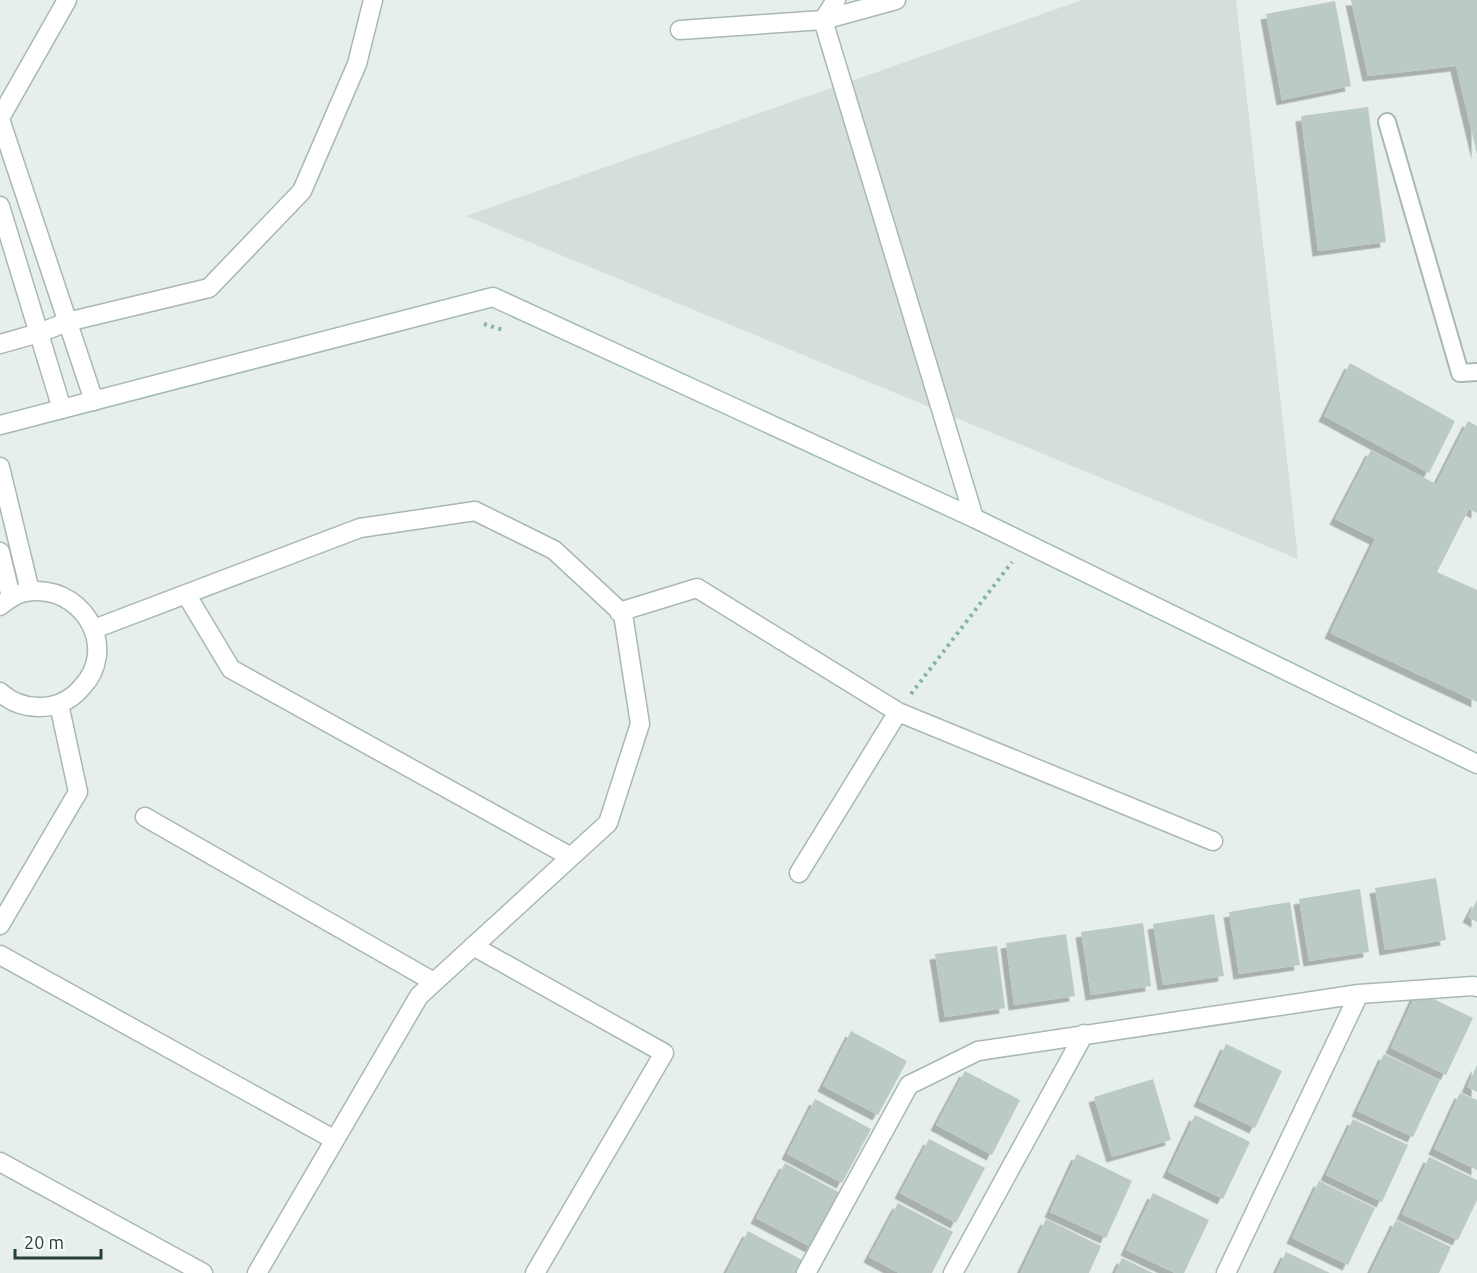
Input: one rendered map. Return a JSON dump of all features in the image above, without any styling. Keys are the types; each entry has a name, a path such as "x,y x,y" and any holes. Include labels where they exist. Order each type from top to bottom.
{"street":[{"path":"67,0 0,118 94,401"},
{"path":"0,344 67,322 209,288 303,191 357,64 373,0"},
{"path":"836,0 824,21 974,518"},
{"path":"680,30 824,21 896,0"},
{"path":"0,206 62,409"},
{"path":"0,425 493,297 974,518 1477,764"},
{"path":"0,467 30,591"},
{"path":"94,629 360,528 475,511 554,550 623,614 640,724 608,823 419,996 257,1273"},
{"path":"0,552 5,602 30,591 50,591 68,599 84,612 94,629 97,647 95,665 87,682 75,695 59,704 41,708 23,706 6,698 0,692"},
{"path":"619,612 697,588 898,712 1213,841"},
{"path":"186,594 231,669 571,857"},
{"path":"0,925 78,792 59,704"},
{"path":"799,873 898,712"},
{"path":"145,817 434,982"},
{"path":"473,946 664,1053 535,1273"},
{"path":"0,955 335,1140"},
{"path":"806,1273 909,1085 978,1051 1359,994 1477,987"},
{"path":"1226,1273 1359,994"},
{"path":"953,1273 1084,1034"},
{"path":"0,1162 203,1273"}],"lane":[{"path":"1387,122 1460,373 1477,372"}],"path":[{"path":"482,323 513,333"},
{"path":"898,712 1011,564 1024,543"}],"shaded area":[{"path":"1082,0 1236,0 1298,559 466,216"}],"building":[{"path":"1351,0 1477,0 1477,154 1456,66 1368,76"},
{"path":"1335,1 1351,86 1282,100 1266,14"},
{"path":"1368,107 1386,242 1318,251 1301,116"},
{"path":"1350,363 1455,421 1429,473 1324,416"},
{"path":"1468,421 1477,426 1477,513 1469,509 1437,572 1477,590 1477,702 1330,633 1375,539 1335,519 1371,450 1436,484"},
{"path":"1436,878 1446,940 1385,950 1375,888"},
{"path":"1360,889 1369,952 1309,961 1299,899"},
{"path":"1477,900 1477,922 1468,917"},
{"path":"1290,902 1300,965 1239,974 1229,912"},
{"path":"1214,914 1224,976 1163,985 1153,924"},
{"path":"1143,923 1151,986 1091,995 1081,932"},
{"path":"1066,934 1075,996 1014,1005 1006,943"},
{"path":"997,946 1005,1008 945,1017 935,954"},
{"path":"1417,991 1473,1018 1446,1075 1391,1048"},
{"path":"851,1031 907,1061 878,1115 823,1086"},
{"path":"1226,1044 1282,1071 1255,1128 1199,1101"},
{"path":"1384,1054 1440,1080 1413,1137 1357,1111"},
{"path":"1477,1065 1477,1092 1467,1087"},
{"path":"965,1071 1020,1100 992,1155 936,1125"},
{"path":"1153,1079 1171,1140 1112,1157 1094,1097"},
{"path":"1460,1093 1477,1100 1477,1170 1434,1149"},
{"path":"815,1099 871,1129 842,1183 787,1154"},
{"path":"1195,1115 1250,1142 1223,1199 1168,1172"},
{"path":"1353,1119 1408,1145 1382,1202 1326,1175"},
{"path":"929,1139 985,1168 956,1223 900,1193"},
{"path":"1077,1154 1132,1181 1106,1238 1050,1212"},
{"path":"1429,1157 1477,1180 1477,1200 1458,1240 1402,1214"},
{"path":"785,1163 840,1193 811,1247 756,1218"},
{"path":"1319,1181 1375,1208 1348,1265 1292,1238"},
{"path":"1153,1193 1209,1220 1184,1273 1175,1273 1126,1250"},
{"path":"898,1203 953,1232 932,1273 899,1273 869,1257"},
{"path":"1046,1219 1101,1246 1089,1273 1020,1273"},
{"path":"1396,1220 1451,1247 1439,1273 1370,1273"},
{"path":"748,1231 804,1261 797,1273 726,1273"},
{"path":"1286,1252 1330,1273 1276,1273"},
{"path":"1122,1258 1153,1273 1115,1273"}]}
